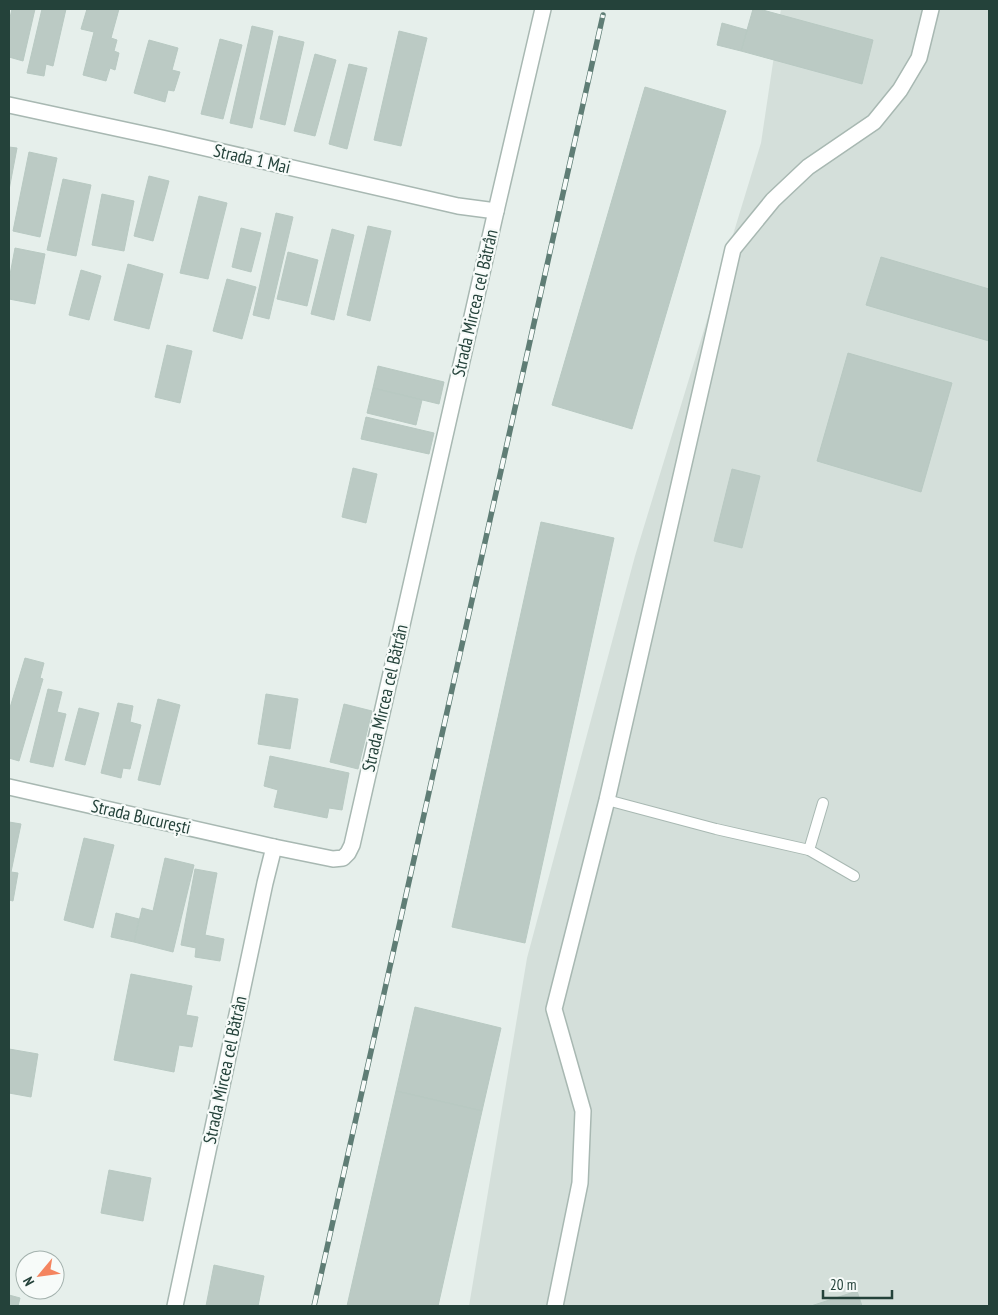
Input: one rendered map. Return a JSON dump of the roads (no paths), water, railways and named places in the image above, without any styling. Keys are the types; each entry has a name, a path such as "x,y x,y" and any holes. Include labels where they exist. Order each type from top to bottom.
{"street":[{"name":"Strada Mircea cel Bătrân","path":"175,1306 274,847 333,859 343,858 352,845 543,9"},
{"path":"555,1306 580,1183 583,1110 554,1009 607,800 733,249 773,200 808,167 874,122 900,90 919,58 931,9"},
{"name":"Strada 1 Mai","path":"9,105 458,206 496,211"},
{"name":"Strada București","path":"9,787 274,847"}],"lane":[{"path":"607,800 716,829 809,850 854,876"},
{"path":"809,850 823,803"}],"railway":[{"path":"314,1306 603,15"}]}
